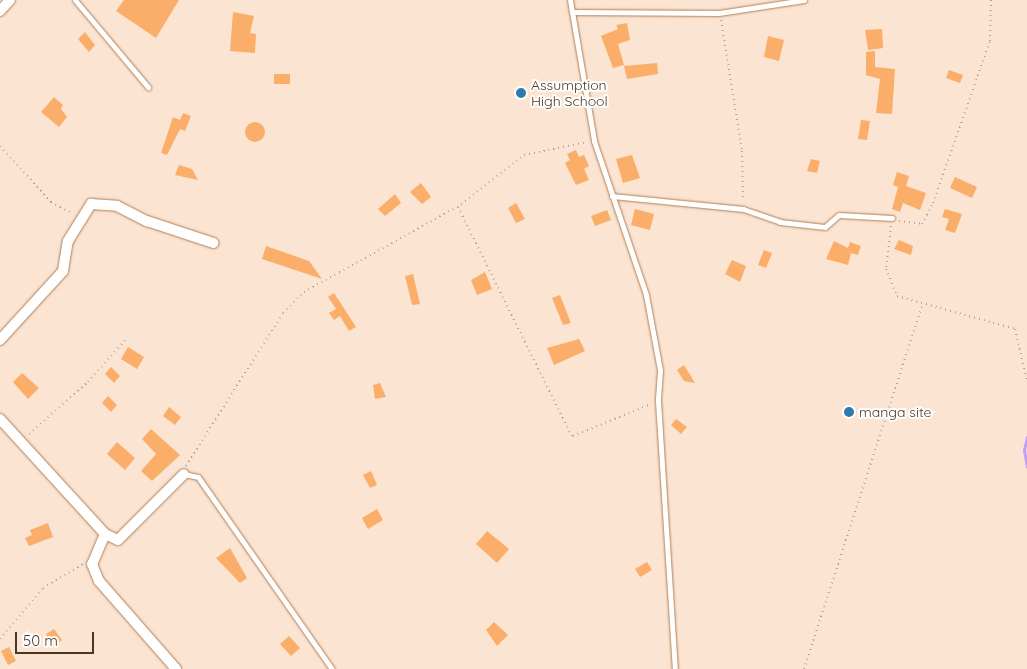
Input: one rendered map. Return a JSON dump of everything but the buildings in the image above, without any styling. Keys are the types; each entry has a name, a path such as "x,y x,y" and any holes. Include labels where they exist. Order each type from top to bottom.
{"street":[{"path":"0,11 10,0"},
{"path":"0,340 63,271 68,241 91,204 100,202 213,243"},
{"path":"0,419 105,534 118,540 184,474"},
{"path":"105,534 92,564 99,581 176,669"}],"lane":[{"path":"75,0 148,87"},
{"path":"570,0 594,141 646,295 660,370 658,401 675,669"},
{"path":"572,12 719,13 804,0"},
{"path":"612,196 743,209 780,222 825,227 839,215 892,218"},
{"path":"184,474 198,477 332,669"}],"path":[{"path":"991,0 990,41 928,214 922,224 892,218 886,268 897,296 922,306 1015,329 1027,381"},
{"path":"719,13 742,151 743,209"},
{"path":"184,474 188,462 283,313 334,273 457,207 524,155 594,141"},
{"path":"0,146 51,202 82,218"},
{"path":"457,207 569,432 574,436 658,401"},
{"path":"804,669 819,618 894,399 922,306"},
{"path":"19,442 88,382 125,340"},
{"path":"0,639 43,588 80,564 92,564"}],"waterway":[{"path":"1027,437 1024,450 1027,467"}],"place":[{"name":"Assumption High School","path":"521,93"},
{"name":"manga site","path":"849,412"}]}
